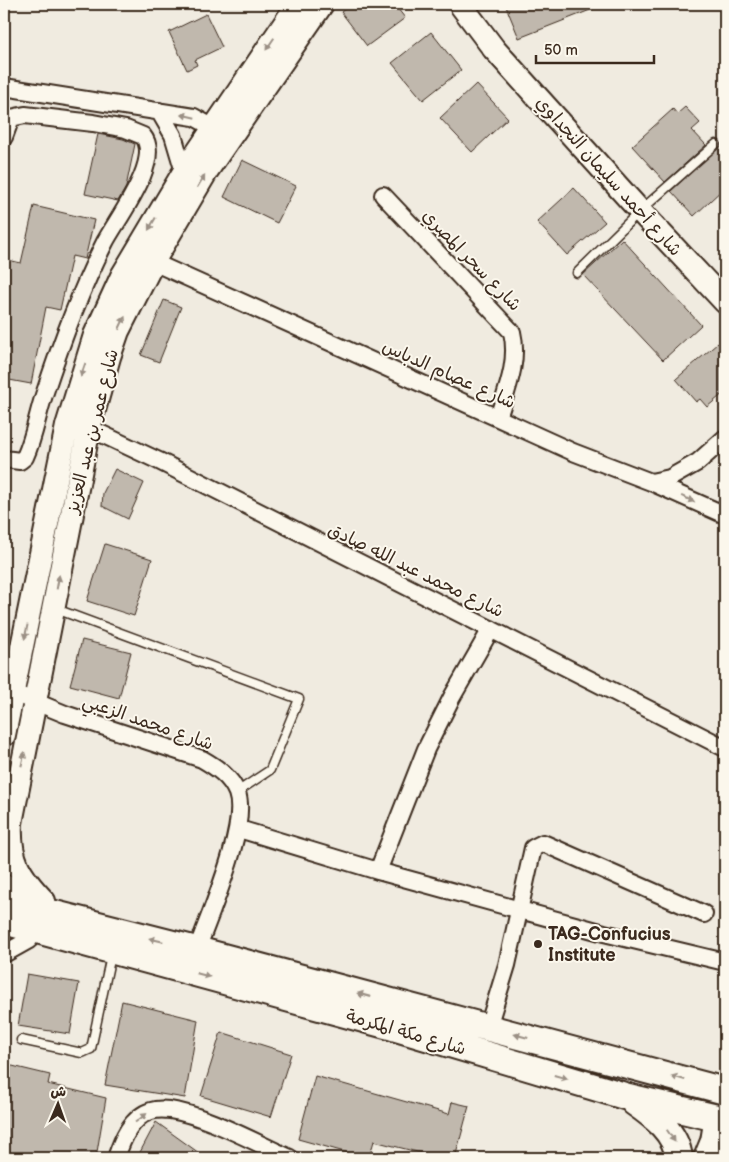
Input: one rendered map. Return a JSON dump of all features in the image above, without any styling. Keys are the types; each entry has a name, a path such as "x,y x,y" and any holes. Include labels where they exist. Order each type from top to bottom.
{"main road":[{"name":"شارع مكة المكرمة","path":"4,901 86,934 112,951 374,1022 628,1097 721,1119"},
{"name":"شارع مكة المكرمة","path":"4,921 197,950 719,1089"},
{"path":"719,1089 716,1102 721,1119"},
{"path":"628,1097 650,1113 670,1133 675,1141 679,1158"},
{"path":"717,1158 725,1152"}],"street":[{"name":"شارع عمر بن عبد العزيز","path":"4,735 8,691 58,467 83,370 106,308 122,276 184,172 298,4"},
{"name":"شارع عمر بن عبد العزيز","path":"44,901 26,882 16,865 10,839 20,776 89,428 109,357 118,332 152,262 208,169 322,4"},
{"name":"شارع أحمد سليمان النجداوي","path":"442,4 494,49"},
{"name":"شارع أحمد سليمان النجداوي","path":"460,4 494,49 725,302"},
{"path":"4,87 194,117 214,128"},
{"path":"159,111 174,135 184,172"},
{"path":"4,137 11,118 25,115 126,130 143,136 149,147 145,169 105,242 64,336 25,457 20,461 4,459"},
{"name":"شارع سحر المصري","path":"383,195 512,332 516,347 514,362 498,418"},
{"name":"شارع عصام الدباس","path":"152,262 573,452 651,482 725,516"},
{"name":"شارع محمد عبد الله صادق","path":"89,428 725,748"},
{"path":"651,482 670,478 691,466 725,438"},
{"path":"378,871 426,749 452,697 491,629"},
{"name":"شارع محمد الزعبي","path":"8,691 36,703 202,759 218,768 237,792"},
{"path":"197,950 239,829 237,792"},
{"path":"239,829 378,871 653,946 725,962"},
{"path":"488,1027 507,965 533,848 543,843 704,914"},
{"name":"شارع مكة المكرمة","path":"4,886 44,901 86,934"},
{"name":"شارع مكة المكرمة","path":"4,934 29,940 86,934"},
{"path":"4,954 29,940"},
{"path":"116,1158 120,1144 134,1123 143,1115 165,1109 197,1117 290,1158"},
{"path":"705,1158 721,1119"}],"lane":[{"path":"577,273 640,211 716,144"},
{"path":"54,608 299,699 270,770 237,792"},
{"path":"21,1040 82,1054 91,1049 112,951"}],"building":[{"path":"351,4 394,4 405,18 367,46 341,12"},
{"path":"505,4 603,4 603,5 519,38"},
{"path":"206,14 222,47 195,60 197,65 187,70 169,32"},
{"path":"431,32 461,70 423,100 392,63"},
{"path":"476,84 508,118 472,152 440,118"},
{"path":"685,107 700,123 692,130 706,145 665,182 632,146 673,109 677,114"},
{"path":"98,134 123,139 135,144 126,187 118,201 85,194"},
{"path":"725,141 725,187 694,216 671,191"},
{"path":"242,160 296,186 277,223 224,197"},
{"path":"574,188 605,222 567,255 537,222"},
{"path":"34,206 94,220 85,259 72,256 60,310 46,307 31,384 4,379 4,325 9,299 4,298 4,278 8,260 21,263"},
{"path":"622,239 701,325 663,360 583,275"},
{"path":"164,300 181,307 159,362 141,355"},
{"path":"718,343 725,352 725,392 707,407 700,399 696,402 676,379"},
{"path":"115,469 144,483 128,519 102,506 103,493"},
{"path":"105,544 152,559 134,616 87,601"},
{"path":"82,640 131,652 119,698 70,685"},
{"path":"27,974 79,983 70,1034 18,1026"},
{"path":"122,1001 198,1020 185,1098 105,1085"},
{"path":"221,1032 291,1054 271,1117 201,1096"},
{"path":"4,1064 50,1075 48,1084 106,1098 96,1158 4,1158"},
{"path":"315,1076 449,1114 452,1102 469,1106 455,1158 441,1158 374,1141 369,1158 366,1158 298,1139"},
{"path":"156,1122 206,1158 137,1158"}],"place":[{"name":"TAG-Confucius Institute","path":"538,944"}]}
